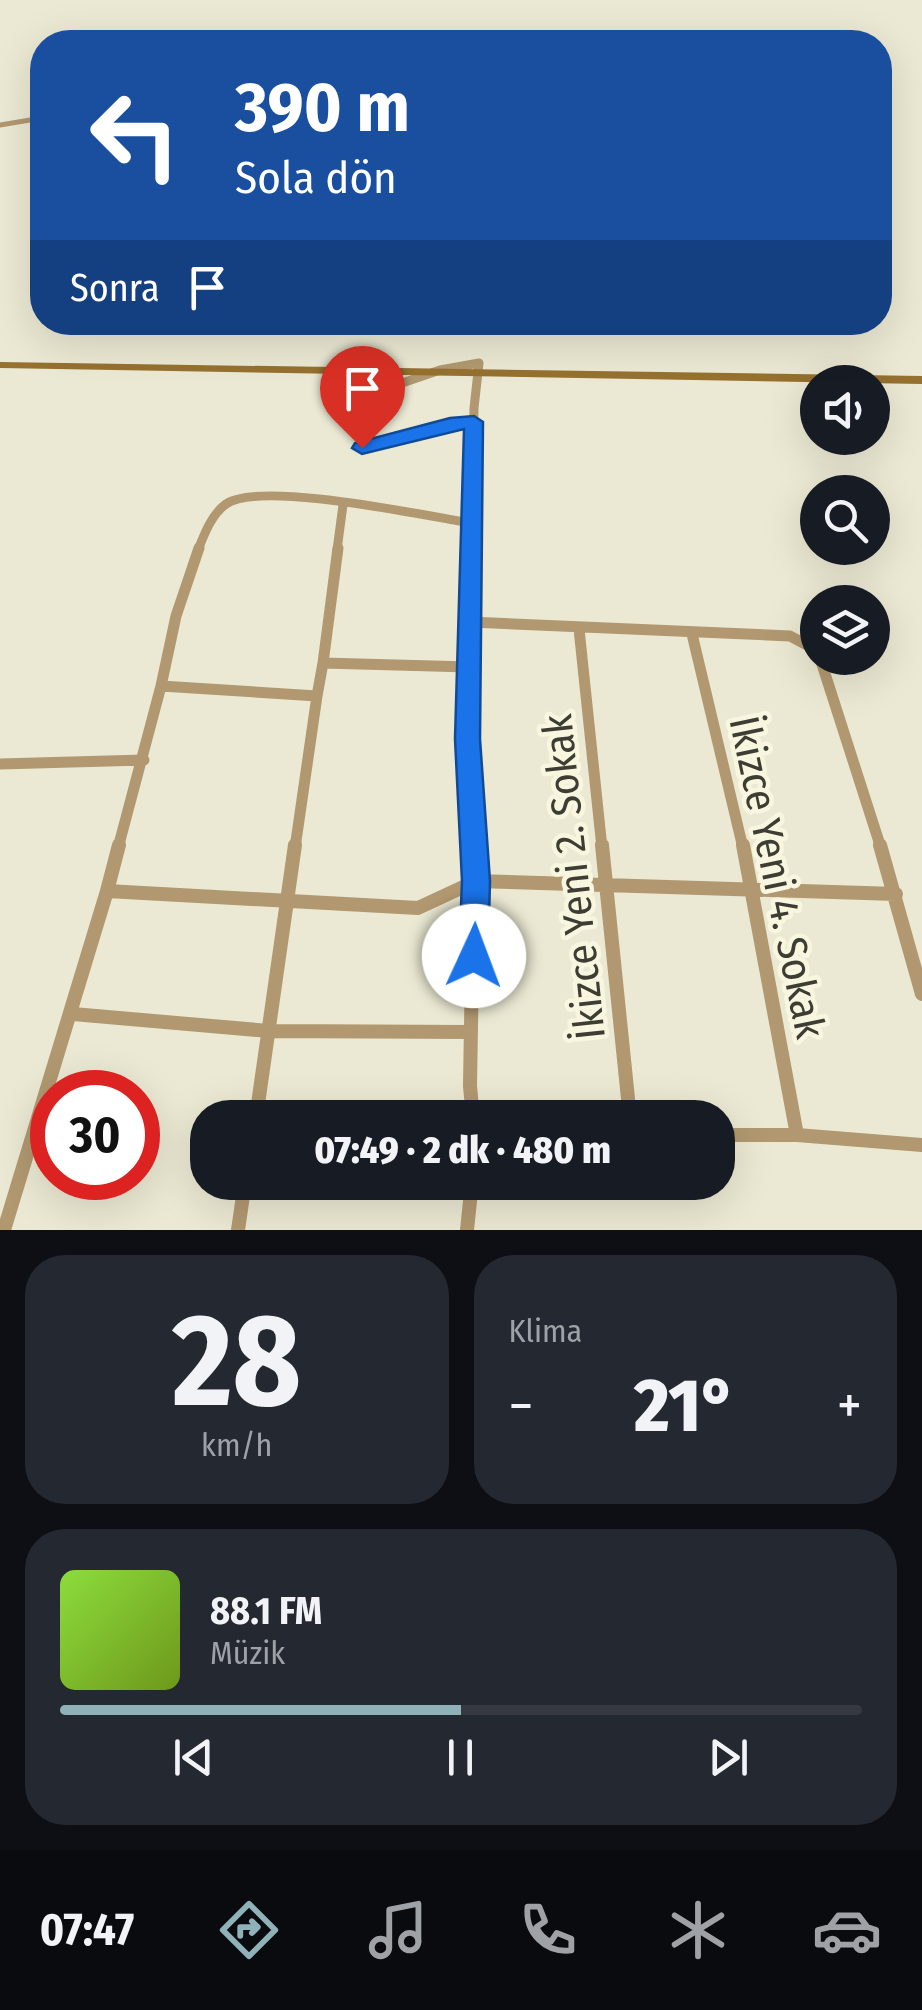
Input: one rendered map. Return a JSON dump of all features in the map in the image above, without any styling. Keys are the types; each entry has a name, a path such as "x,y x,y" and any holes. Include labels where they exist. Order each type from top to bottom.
{"main road":[{"path":"0,357 922,380"},
{"path":"0,365 922,372"}],"street":[{"path":"0,125 30,120"},
{"path":"473,1100 476,881 468,739 478,367"},
{"path":"346,402 440,370"},
{"path":"362,448 450,424 474,422"},
{"path":"4,1230 108,891 144,760 169,635 212,518 220,508 252,496 471,523"},
{"path":"259,1100 343,505"},
{"path":"470,622 790,636 800,642"},
{"name":"İkizce Yeni 2. Sokak","path":"579,629 628,1100"},
{"name":"İkizce Yeni 4. Sokak","path":"692,634 754,890 796,1135"},
{"path":"323,663 469,667"},
{"path":"826,675 896,894 922,994"},
{"path":"161,686 317,696"},
{"path":"0,764 144,760"},
{"path":"108,891 418,908 476,881 896,894"},
{"path":"72,1014 269,1030 471,1032"},
{"path":"735,1135 796,1135 922,1145"},
{"path":"238,1230 243,1200"},
{"path":"467,1230 470,1200"}],"route":[{"path":"362,448 450,424 474,422 468,739 476,881 474,956"}]}
